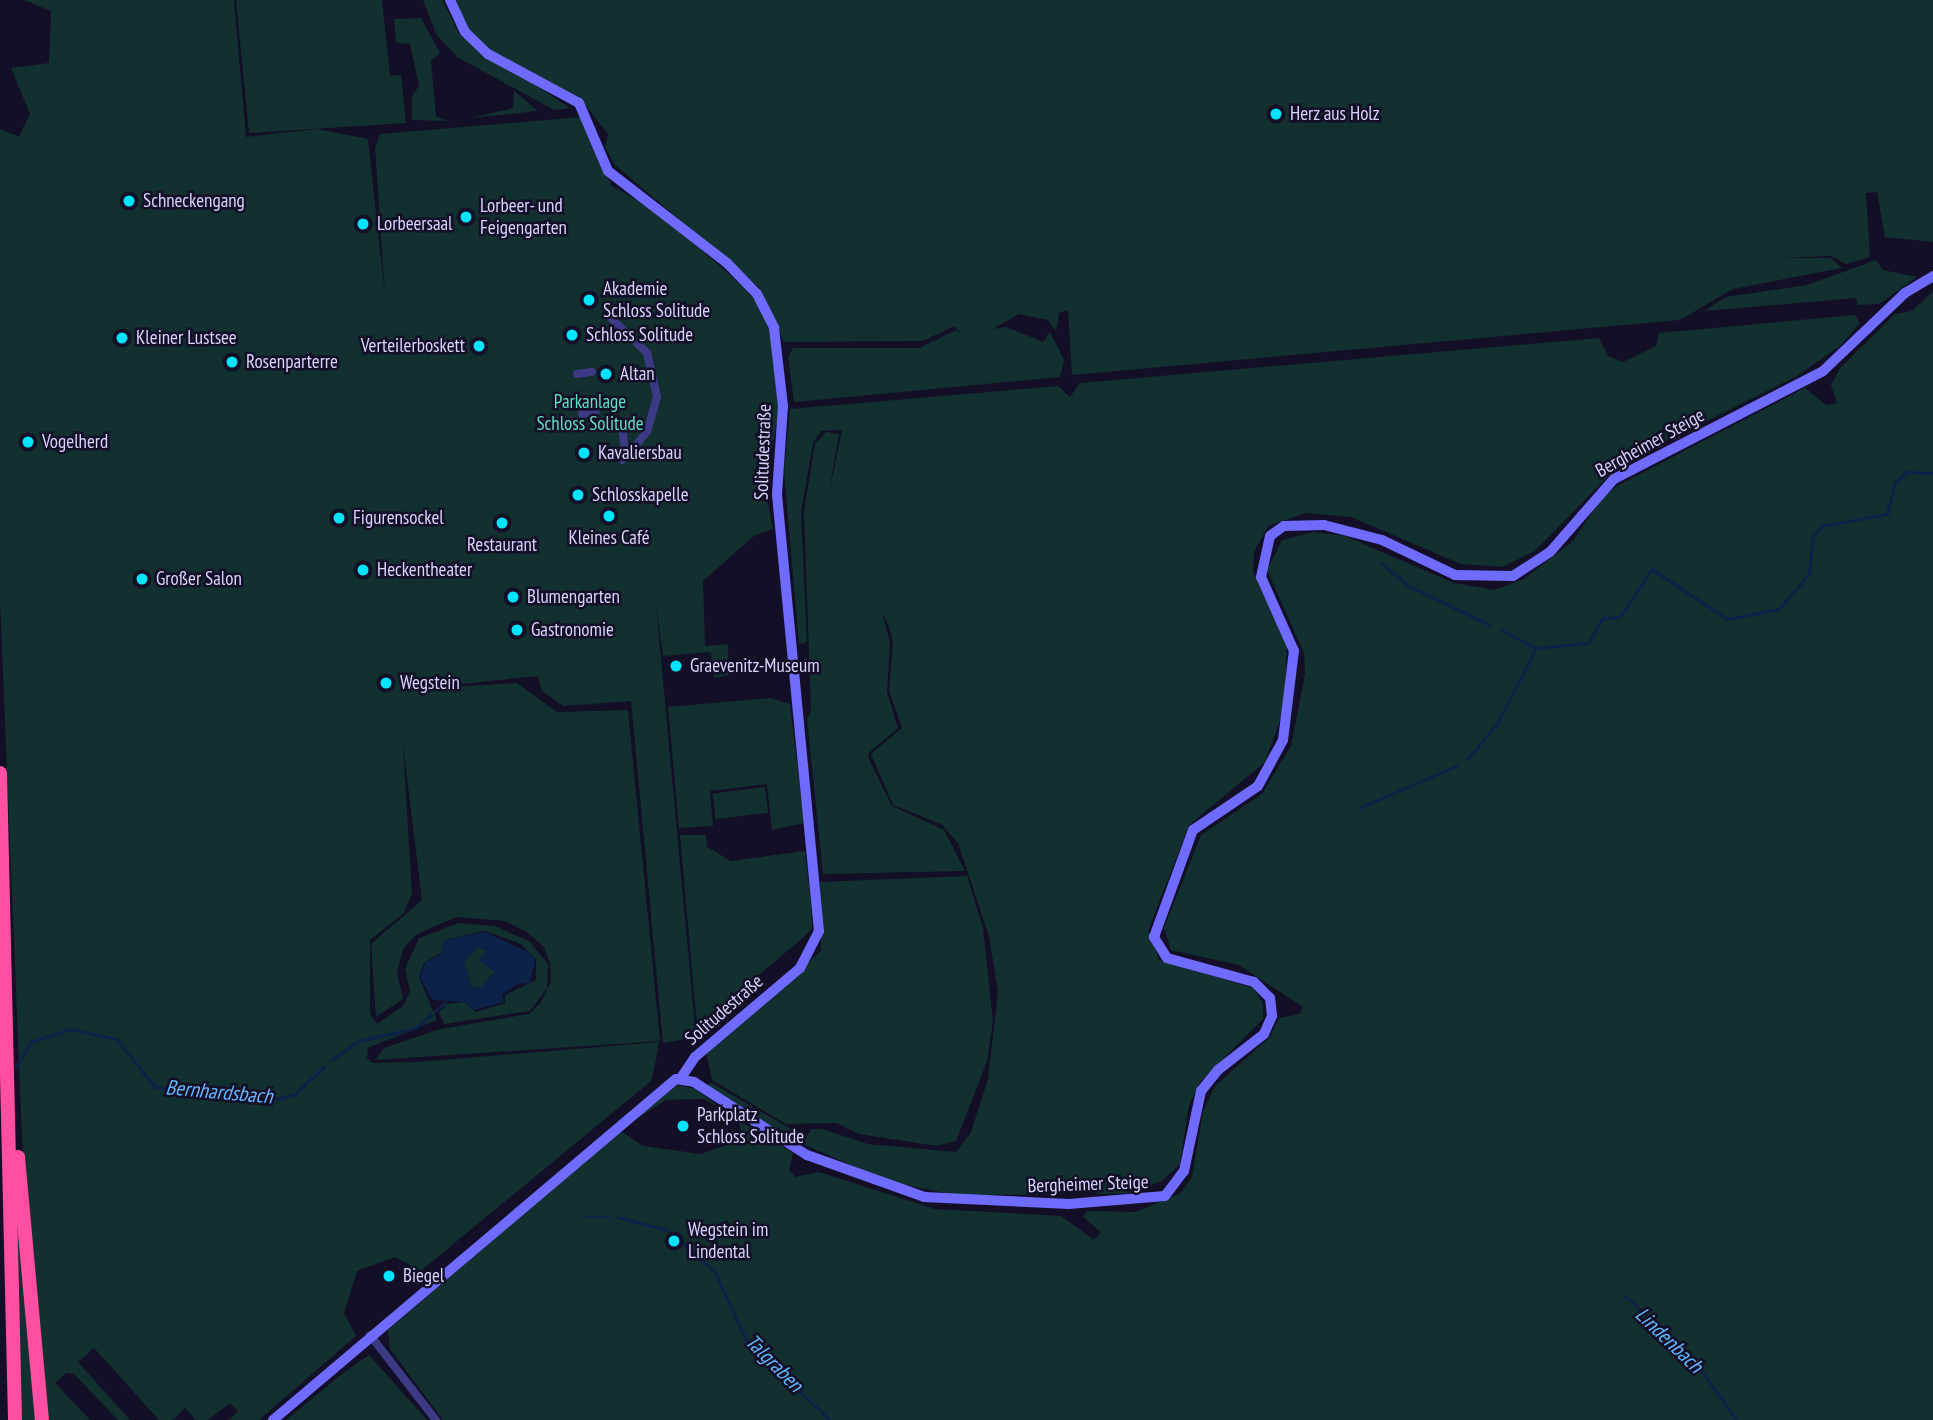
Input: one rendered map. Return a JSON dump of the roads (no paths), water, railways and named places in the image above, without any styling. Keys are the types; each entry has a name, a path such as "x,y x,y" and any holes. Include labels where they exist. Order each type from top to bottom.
{"highway":[{"path":"0,773 15,1420"},
{"path":"4,929 42,1420"}],"street":[{"name":"Solitudestraße","path":"450,0 465,32 488,54 579,103 608,170 727,263 757,294 774,328 783,406 777,495 819,931 800,968 695,1057 681,1078"},
{"name":"Bergheimer Steige","path":"681,1078 807,1155 924,1197 1069,1204 1165,1196 1184,1171 1201,1091 1218,1070 1264,1034 1272,1016 1270,998 1254,982 1167,958 1154,937 1193,830 1258,786 1283,740 1294,652 1261,577 1270,536 1284,526 1324,525 1382,540 1455,575 1513,576 1550,552 1614,479 1822,371 1905,293 1933,276"},
{"path":"610,317 633,334 648,367 652,406 647,432 625,458 624,434"},
{"path":"577,374 592,372"},
{"path":"582,414 596,411"},
{"path":"273,1420 664,1084 681,1078"},
{"path":"370,1335 436,1420"}],"water":[{"path":"485,932 530,953 535,960 530,983 517,984 502,995 504,1002 474,1010 465,1002 432,1000 420,977 425,963 441,954 444,940","holes":["477,947 487,950 479,961 495,972 482,987 472,988 464,962"]}],"waterway":[{"path":"1502,630 1536,648 1588,643 1603,618 1620,617 1652,569 1728,619 1779,609 1809,574 1812,537 1822,526 1887,514 1895,483 1907,472 1933,473"},
{"path":"1381,563 1409,586 1490,625"},
{"path":"1467,759 1497,724 1536,648"},
{"path":"1360,808 1456,766"},
{"name":"Bernhardsbach","path":"435,1011 445,1003"},
{"name":"Bernhardsbach","path":"332,1060 358,1041 416,1028 431,1015"},
{"name":"Bernhardsbach","path":"16,1067 31,1042 71,1029 117,1039 155,1087 267,1101 294,1095 325,1066"},
{"name":"Talgraben","path":"584,1217 609,1217"},
{"name":"Talgraben","path":"617,1217 668,1230"},
{"name":"Talgraben","path":"675,1236 715,1272 746,1339 830,1420"},
{"name":"Lindenbach","path":"1625,1296 1691,1356 1737,1420"}],"place":[{"name":"Herz aus Holz","path":"1276,114"},
{"name":"Schneckengang","path":"129,201"},
{"name":"Lorbeer- und Feigengarten","path":"466,217"},
{"name":"Lorbeersaal","path":"363,224"},
{"name":"Akademie Schloss Solitude","path":"589,300"},
{"name":"Schloss Solitude","path":"572,335"},
{"name":"Kleiner Lustsee","path":"122,338"},
{"name":"Verteilerboskett","path":"479,346"},
{"name":"Rosenparterre","path":"232,362"},
{"name":"Altan","path":"606,374"},
{"name":"Vogelherd","path":"28,442"},
{"name":"Kavaliersbau","path":"584,453"},
{"name":"Schlosskapelle","path":"578,495"},
{"name":"Kleines Café","path":"609,516"},
{"name":"Figurensockel","path":"339,518"},
{"name":"Restaurant","path":"502,523"},
{"name":"Heckentheater","path":"363,570"},
{"name":"Großer Salon","path":"142,579"},
{"name":"Blumengarten","path":"513,597"},
{"name":"Gastronomie","path":"517,630"},
{"name":"Graevenitz-Museum","path":"676,666"},
{"name":"Wegstein","path":"386,683"},
{"name":"Parkplatz Schloss Solitude","path":"683,1126"},
{"name":"Wegstein im Lindental","path":"674,1241"},
{"name":"Biegel","path":"389,1276"}],"park label":[{"name":"Parkanlage Schloss Solitude","path":"590,413"}]}
